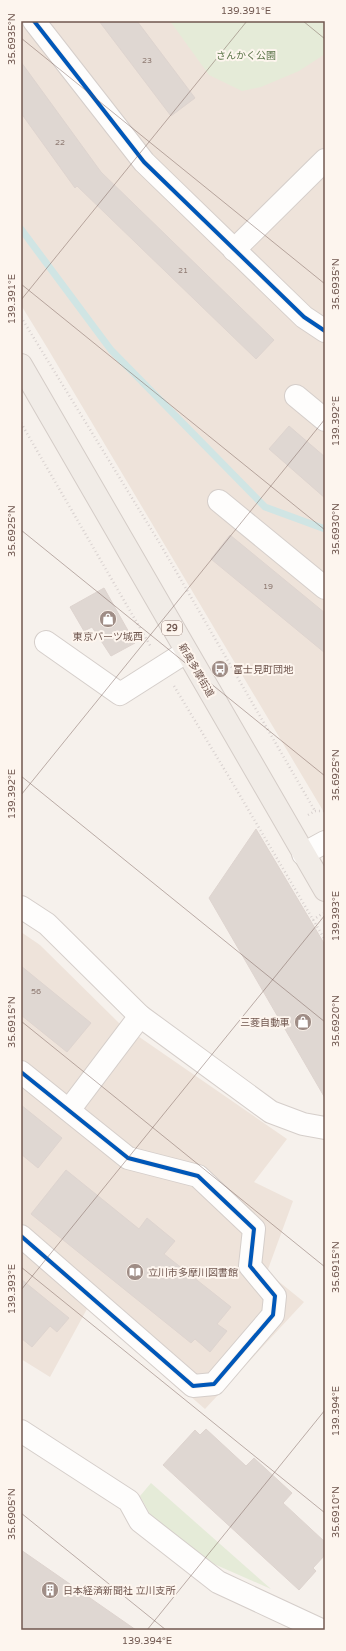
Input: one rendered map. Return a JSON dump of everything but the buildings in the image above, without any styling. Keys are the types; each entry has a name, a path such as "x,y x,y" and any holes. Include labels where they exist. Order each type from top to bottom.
{"main road":[{"name":"新奥多摩街道","path":"21,365 325,890"}],"street":[{"path":"34,21 144,162 304,317 325,331"},
{"path":"234,250 325,160"},
{"path":"296,396 325,420"},
{"path":"219,501 325,588"},
{"path":"46,642 120,694 186,652"},
{"path":"303,854 325,842"},
{"path":"21,907 47,924 140,1016 271,1112 303,1124 325,1128"},
{"path":"69,1110 140,1016"},
{"path":"21,1072 128,1158 198,1176 254,1229 250,1266 275,1296 273,1316 214,1384 194,1386 21,1236"},
{"path":"21,1431 129,1501 140,1521 218,1582 321,1630 325,1623"}],"path":[{"path":"21,317 159,542 316,811"},
{"path":"314,920 325,911"}],"shaded area":[{"path":"21,21 325,21 325,814 21,305"},
{"path":"21,932 40,945 119,1023 287,1139 254,1182 293,1201 267,1272 304,1302 205,1409 88,1307 50,1377 21,1359"}],"green space":[{"name":"さんかく公園","path":"170,21 325,21 325,54 299,71 261,87 242,91 209,75"},
{"path":"151,1483 271,1589 214,1564 151,1516 140,1496"}],"waterway":[{"path":"21,229 111,350 265,507 325,529"}],"cycle path":[{"path":"34,21 144,162 304,317 325,331"},
{"path":"21,1072 128,1158 198,1176 254,1229 250,1266 275,1296 273,1315 214,1384 193,1386 21,1236"}],"place":[{"name":"東京パーツ城西","path":"108,619"},
{"name":"富士見町団地","path":"220,669"},
{"name":"三菱自動車","path":"303,1022"},
{"name":"立川市多摩川図書館","path":"135,1272"},
{"name":"日本経済新聞社 立川支所","path":"50,1590"}]}
